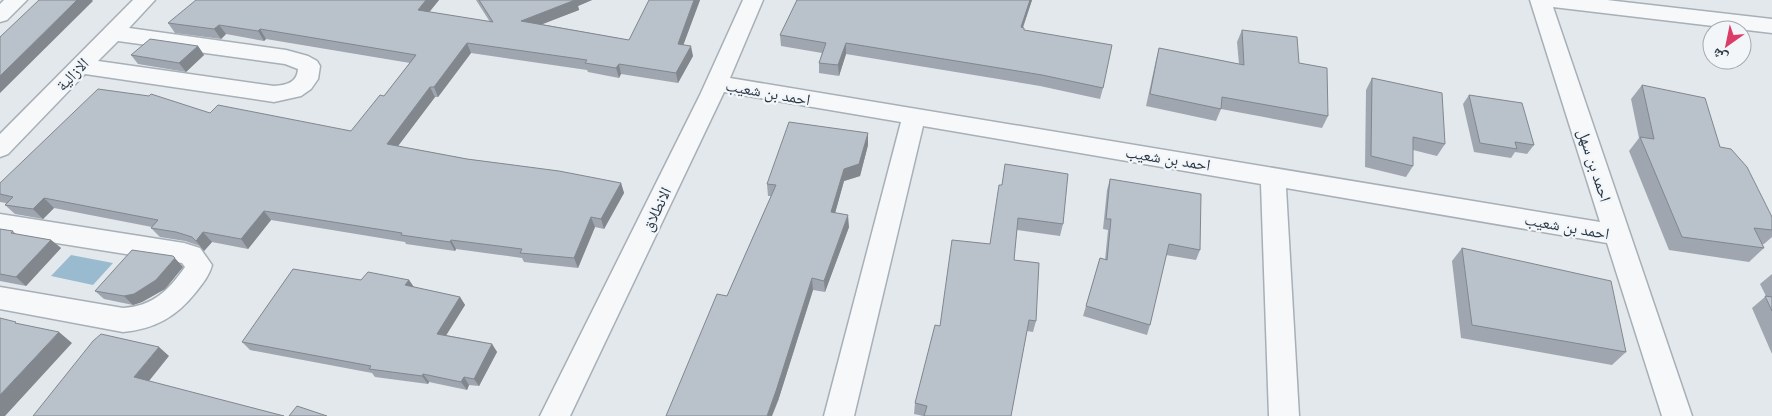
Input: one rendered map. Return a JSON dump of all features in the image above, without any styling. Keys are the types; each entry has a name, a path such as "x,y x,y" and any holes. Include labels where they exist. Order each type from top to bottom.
{"street":[{"path":"0,15 17,0"},
{"name":"الازالية","path":"0,148 145,0"},
{"name":"الانطلاق","path":"554,416 717,83 753,0"},
{"name":"احمد بن سهل","path":"1540,0 1677,416"},
{"path":"1552,0 1772,26"},
{"path":"80,66 274,94 297,88 306,83 310,74 310,66 286,57 112,33"},
{"name":"احمد بن شعيب","path":"717,83 1618,235"},
{"path":"839,416 914,116"},
{"path":"1273,176 1284,416"},
{"path":"0,224 184,253 191,255 199,265 196,272 169,306 157,314 138,320 122,320 0,298"}],"water":[{"path":"71,255 113,263 93,285 51,276"}],"building":[{"path":"39,0 77,0 0,76 0,37"},
{"path":"196,0 426,0 418,10 493,22 479,0 575,0 521,21 629,40 649,0 694,0 678,44 691,46 676,73 619,64 616,68 585,63 587,60 467,43 434,87 430,87 387,144 467,159 559,171 621,183 601,219 591,217 574,258 520,253 522,249 401,235 402,233 264,211 241,239 203,232 196,241 192,237 176,232 151,228 158,220 44,198 33,209 5,205 13,197 0,194 0,183 98,89 149,96 151,94 210,113 218,105 351,131 380,95 384,96 416,55 260,29 258,31 219,25 214,29 168,23"},
{"path":"797,0 1030,0 1021,27 1024,30 1112,45 1103,88 1042,75 846,43 838,65 819,63 826,43 780,35"},
{"path":"1242,30 1297,37 1299,63 1327,68 1328,116 1222,97 1221,109 1150,94 1159,48 1244,65"},
{"path":"150,39 198,46 179,63 131,55"},
{"path":"1372,78 1442,93 1445,144 1413,137 1413,166 1371,156"},
{"path":"1642,85 1705,98 1720,147 1731,149 1747,167 1772,217 1772,230 1754,228 1764,248 1682,237 1640,137 1654,139"},
{"path":"1469,95 1522,103 1534,145 1515,142 1517,149 1480,143"},
{"path":"789,122 868,133 859,164 844,169 831,212 848,215 824,281 812,278 767,416 666,416 717,294 727,296 776,185 767,184"},
{"path":"1005,164 1068,174 1063,224 1018,218 1014,260 1039,263 1036,321 1029,320 1011,416 924,416 927,406 915,403 935,325 940,326 952,240 990,244 999,185 1002,185"},
{"path":"1110,179 1201,194 1200,250 1169,244 1150,325 1086,306 1100,258 1107,260 1111,219 1106,219"},
{"path":"0,229 13,231 11,233 51,240 16,277 0,274"},
{"path":"1462,248 1611,281 1626,352 1472,325"},
{"path":"132,250 173,256 175,258 156,280 134,294 124,296 95,291"},
{"path":"293,269 361,280 368,272 409,280 405,285 460,297 437,334 492,344 474,379 464,377 461,382 423,374 422,376 369,369 371,366 242,342"},
{"path":"1765,296 1772,297 1772,311"},
{"path":"0,318 59,332 0,395"},
{"path":"101,334 159,347 134,377 284,416 33,416 93,341"},
{"path":"297,406 327,416 289,416"}]}
